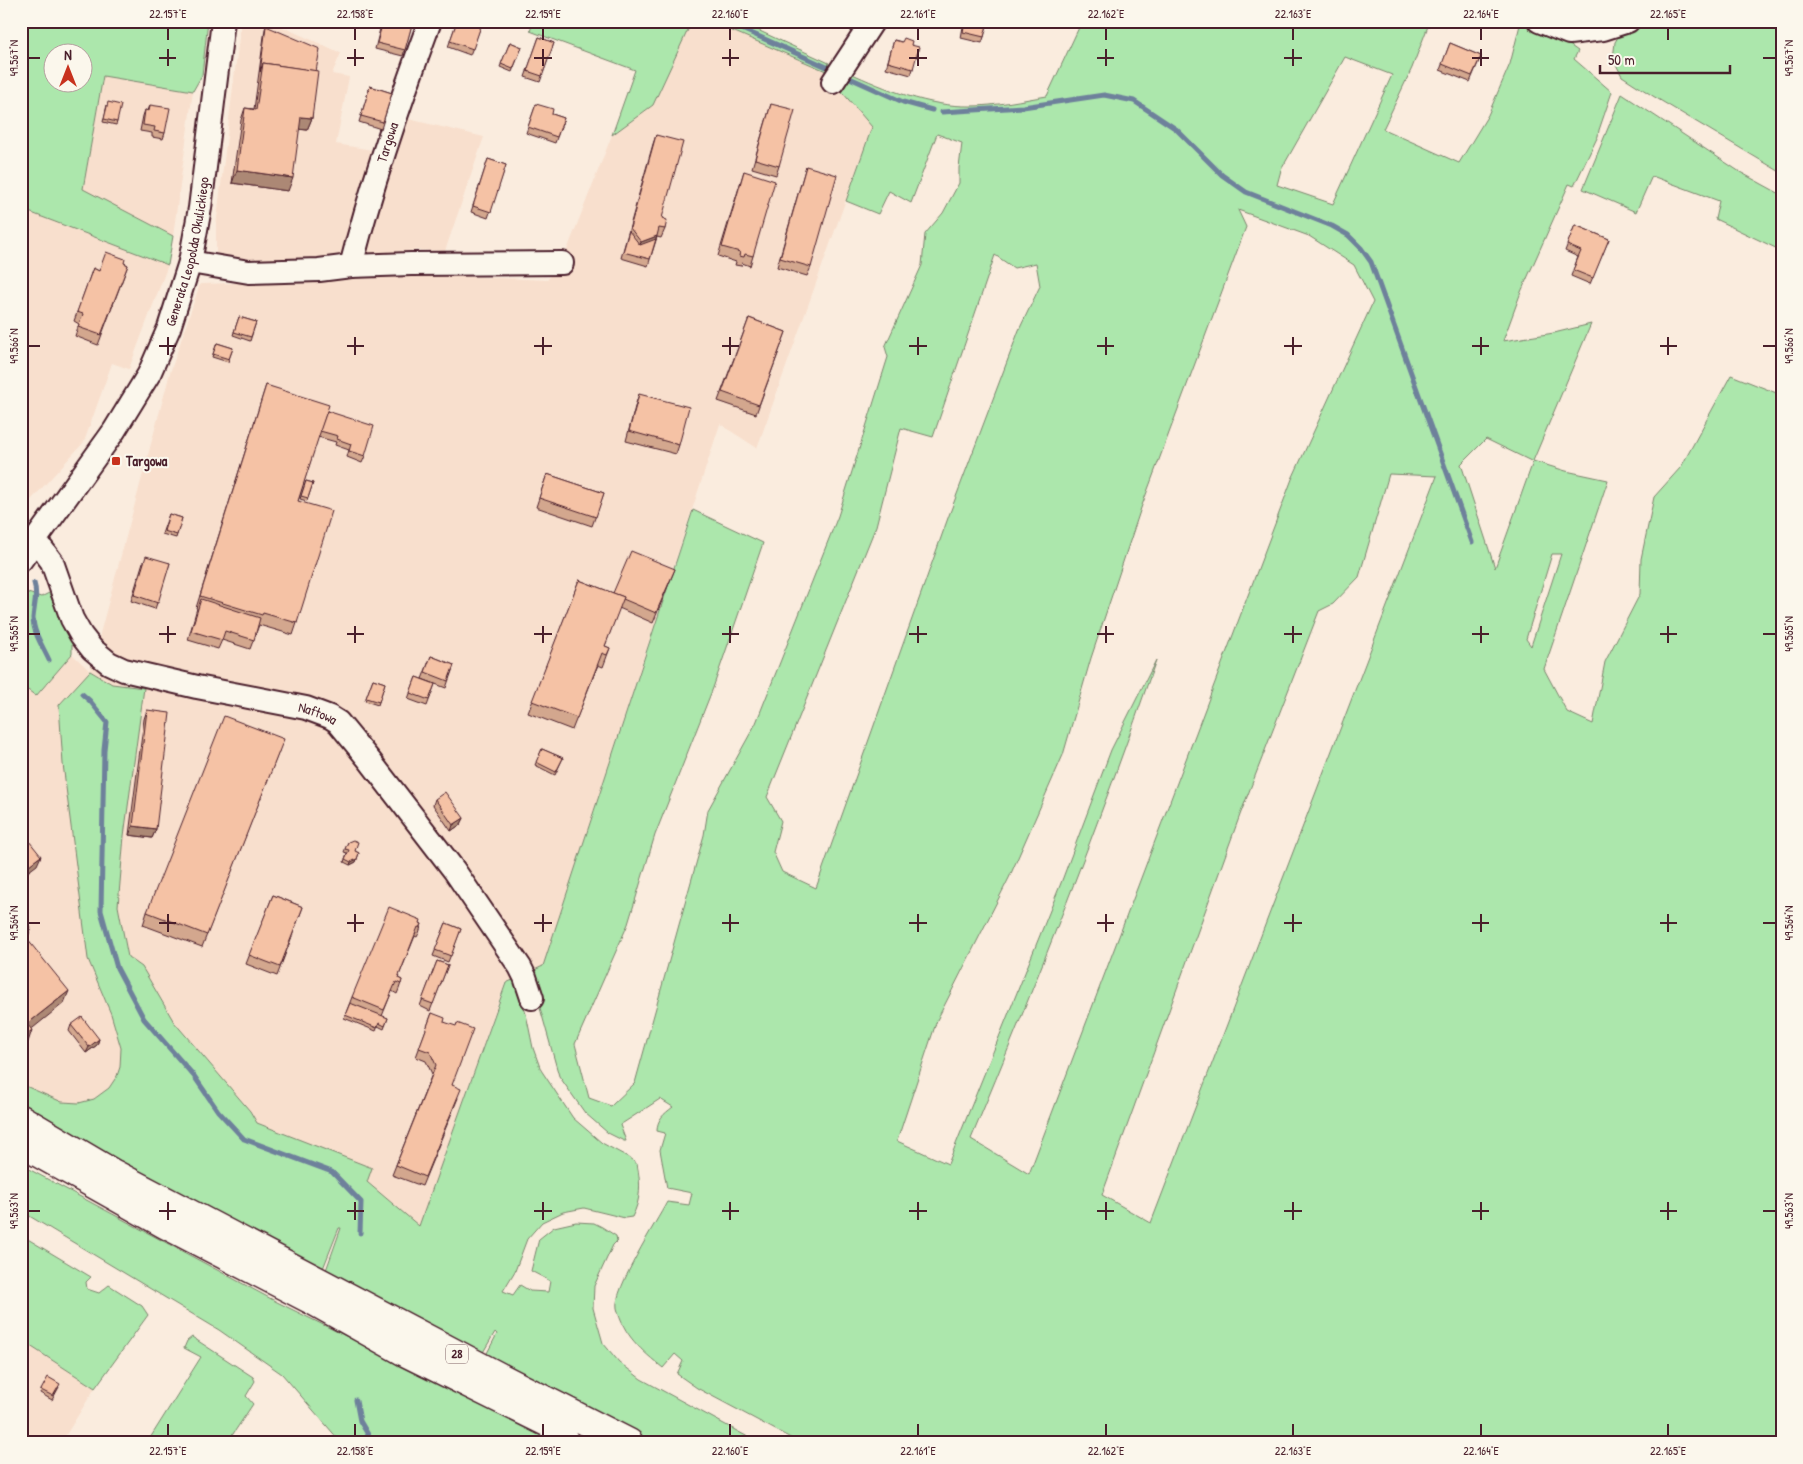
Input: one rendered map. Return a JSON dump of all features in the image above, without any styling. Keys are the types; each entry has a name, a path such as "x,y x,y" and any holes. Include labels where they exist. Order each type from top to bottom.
{"main road":[{"name":"28","path":"21,1119 114,1174 628,1443"},
{"name":"28","path":"21,1143 165,1224 312,1300 405,1352 589,1443"}],"street":[{"name":"Generała Leopolda Okulickiego","path":"27,551 114,431 139,391 169,328 190,262 200,208 223,21"},
{"name":"Targowa","path":"351,266 364,214 430,21"},
{"path":"833,82 873,21"},
{"path":"1539,21 1569,32 1603,29 1628,21"},
{"path":"190,262 250,272 411,264 562,263"},
{"name":"Naftowa","path":"27,551 43,550 52,562 72,619 81,635 92,649 109,663 124,670 198,687 306,708 338,722 454,870 520,967 532,998"}],"shaded area":[{"path":"241,21 269,21 341,53 332,74 349,77 336,144 378,151 404,118 484,137 445,251 416,250 332,260 273,264 216,258 216,226"},
{"path":"692,21 709,21 826,71 872,127 757,448 720,424 543,966 505,983 419,1227 367,1182 371,1168 257,1123 250,1111 174,1022 142,967 128,957 118,906 124,836 143,687 112,684 90,671 170,373 200,284 305,281 407,274 547,280 562,263 612,135 653,105"},
{"path":"103,76 193,91 173,236 83,190"},
{"path":"21,209 168,265 129,369 112,363 84,442 21,511"},
{"path":"72,654 90,671 88,959 111,1014 121,1048 120,1067 117,1076 109,1088 94,1099 79,1103 62,1102 21,1084 21,685 36,695"},
{"path":"21,1340 95,1388 61,1443 21,1443"}],"green space":[{"path":"21,21 208,21 202,75 193,91 103,76 83,189 173,236 168,265 21,209"},
{"path":"534,21 692,21 653,105 612,135 635,70 530,31"},
{"path":"709,21 738,21 829,63 826,71"},
{"path":"1082,21 1430,21 1412,68 1383,129 1459,163 1488,115 1510,64 1521,21 1558,37 1578,51 1574,59 1612,92 1598,136 1574,186 1569,184 1521,292 1503,341 1554,333 1591,324 1533,461 1566,471 1608,480 1544,669 1567,712 1593,724 1605,662 1640,594 1641,559 1654,497 1681,467 1731,375 1779,394 1782,390 1782,1443 800,1443 697,1388 677,1374 683,1361 675,1354 663,1368 634,1342 624,1326 617,1308 618,1299 628,1272 667,1202 689,1205 692,1193 667,1188 660,1150 665,1133 657,1131 657,1127 664,1115 673,1107 660,1099 620,1125 626,1141 608,1133 585,1113 559,1076 530,972 543,966 693,510 763,543 713,688 655,835 628,924 575,1044 589,1098 611,1106 635,1083 704,835 708,810 756,723 838,516 888,357 885,347 922,265 925,234 943,213 959,183 962,143 937,134 911,203 889,191 878,214 846,201 872,127 837,86 848,72 908,96 955,106 990,105 1047,96","holes":["1345,57 1392,75 1333,204 1277,185 1281,170","1238,210 1309,236 1354,265 1373,302 1292,479 1029,1174 971,1139 1067,901 1113,781 1156,660 1111,750 1061,883 948,1164 897,1141 937,1020 1009,878 1063,755 1091,658 1141,508 1246,227","995,255 1014,268 1036,263 1040,286 1019,330 948,518 816,888 782,872 773,852 781,821 767,797 876,526 901,428 933,437","1486,439 1533,462 1495,568 1461,464","1389,474 1437,476 1151,1223 1102,1195 1240,815 1319,611 1333,604 1359,577","1552,554 1561,554 1531,646 1526,639"]},
{"path":"1651,21 1760,21 1782,26 1782,173 1622,76 1613,59 1615,42 1620,34 1634,24"},
{"path":"1622,94 1740,172 1782,195 1782,251 1715,219 1719,201 1652,176 1636,212 1583,189"},
{"path":"21,591 41,597 49,593 53,602 58,605 72,640 72,654 36,696 21,685"},
{"path":"90,671 112,684 144,688 124,836 118,906 128,957 142,967 174,1022 250,1111 257,1123 372,1168 367,1182 419,1226 506,983 515,979 526,1014 533,1048 541,1070 573,1118 602,1143 637,1164 639,1192 632,1217 625,1218 584,1208 563,1212 542,1222 527,1239 515,1271 503,1291 513,1295 520,1285 530,1291 548,1292 550,1281 531,1271 539,1239 554,1227 576,1222 594,1223 602,1227 616,1236 617,1241 613,1245 594,1286 593,1308 603,1343 619,1362 641,1379 759,1443 652,1443 485,1357 497,1334 495,1332 482,1354 325,1273 341,1228 339,1228 322,1271 127,1168 21,1106 21,1084 62,1102 79,1103 94,1099 109,1088 117,1076 120,1067 121,1048 111,1014 88,959 63,764 59,705"},
{"path":"21,1165 277,1302 562,1443 337,1443 339,1440 282,1374 219,1330 21,1211"},
{"path":"21,1235 91,1277 86,1282 87,1289 99,1293 109,1285 142,1306 148,1315 95,1388 21,1340"},
{"path":"192,1337 253,1377 255,1381 246,1396 253,1404 227,1443 147,1443 201,1357 184,1348 187,1341"}],"building":[{"path":"383,21 413,21 405,50 377,43"},
{"path":"457,21 474,21 473,23 481,26 473,49 450,41"},
{"path":"965,21 988,21 984,37 963,32"},
{"path":"266,26 320,49 316,71 263,63 260,72"},
{"path":"539,37 554,43 542,76 527,71"},
{"path":"904,38 912,41 911,45 919,47 913,69 888,62 894,40 902,42"},
{"path":"510,42 522,47 513,69 501,64"},
{"path":"1450,43 1481,56 1472,76 1442,64"},
{"path":"263,63 318,71 312,118 301,117 293,178 237,170 245,108 256,110"},
{"path":"370,86 392,93 383,122 361,116"},
{"path":"108,102 121,105 117,122 104,119"},
{"path":"536,104 553,109 552,114 564,118 557,137 528,127"},
{"path":"771,104 795,110 779,166 755,159"},
{"path":"150,105 170,108 165,133 154,131 155,127 143,125 145,110 149,111"},
{"path":"656,135 683,142 662,218 667,220 665,229 659,228 657,236 641,242 630,228"},
{"path":"488,159 506,165 491,212 473,206"},
{"path":"806,166 837,175 811,267 780,258"},
{"path":"744,171 775,181 753,256 745,254 744,257 739,256 740,252 722,247"},
{"path":"1575,225 1609,239 1593,278 1573,270 1581,251 1567,245"},
{"path":"629,231 640,245 656,239 650,259 623,252"},
{"path":"106,252 125,259 124,263 128,265 101,335 78,327 83,314 77,312 93,268 99,271"},
{"path":"21,273 26,275 21,284"},
{"path":"239,317 256,322 251,337 234,332"},
{"path":"749,318 786,332 759,405 722,392"},
{"path":"217,343 233,348 229,359 213,354"},
{"path":"266,385 329,405 298,501 332,511 297,623 263,613 262,615 200,596"},
{"path":"639,394 689,407 679,445 629,431"},
{"path":"327,411 374,426 365,456 349,451 351,444 337,439 338,436 320,431"},
{"path":"547,474 604,493 596,517 539,498"},
{"path":"306,481 313,483 308,498 301,496"},
{"path":"169,514 182,518 177,535 164,531"},
{"path":"631,551 675,569 656,613 613,593"},
{"path":"146,556 170,563 158,603 134,595"},
{"path":"579,580 624,597 605,646 610,648 607,655 602,653 577,718 532,701"},
{"path":"201,599 260,618 254,640 225,631 222,640 191,631"},
{"path":"431,656 454,665 448,681 425,672"},
{"path":"416,677 435,684 429,700 410,693"},
{"path":"373,679 385,683 379,702 366,698"},
{"path":"147,710 170,713 156,829 133,826"},
{"path":"224,716 284,739 207,935 147,912"},
{"path":"542,749 563,758 556,772 536,762"},
{"path":"445,792 464,818 453,825 435,799"},
{"path":"21,831 41,856 21,871"},
{"path":"353,840 358,842 355,851 359,853 357,859 351,862 345,859 349,850 345,849 348,842"},
{"path":"273,895 303,907 280,967 249,955"},
{"path":"389,907 421,920 420,923 422,924 420,928 418,927 398,978 402,980 401,984 396,982 384,1010 352,997"},
{"path":"21,916 31,928 23,934 69,991 27,1024 32,1030 21,1039"},
{"path":"446,923 461,929 451,956 435,950"},
{"path":"437,961 448,965 433,1004 422,1000"},
{"path":"350,1003 388,1018 385,1026 379,1023 377,1028 345,1015"},
{"path":"432,1013 445,1018 444,1022 456,1026 457,1023 473,1029 452,1085 461,1089 425,1177 396,1165 436,1065 430,1052 419,1048"},
{"path":"82,1017 99,1039 89,1047 71,1025"},
{"path":"48,1377 60,1384 53,1396 41,1390"}],"waterway":[{"path":"724,21 829,68"},
{"path":"852,79 903,102 932,110"},
{"path":"942,112 1023,107 1104,95 1134,101 1176,129 1222,175 1246,192 1332,226 1348,235 1371,262 1472,542"},
{"path":"34,583 36,596 33,623 49,660"},
{"path":"82,694 107,722 104,750 101,911 117,968 144,1019 194,1076 218,1111 244,1139 332,1172 361,1202 360,1233"},
{"path":"356,1400 360,1421 373,1443"}],"place":[{"name":"Targowa","path":"116,461"}]}
